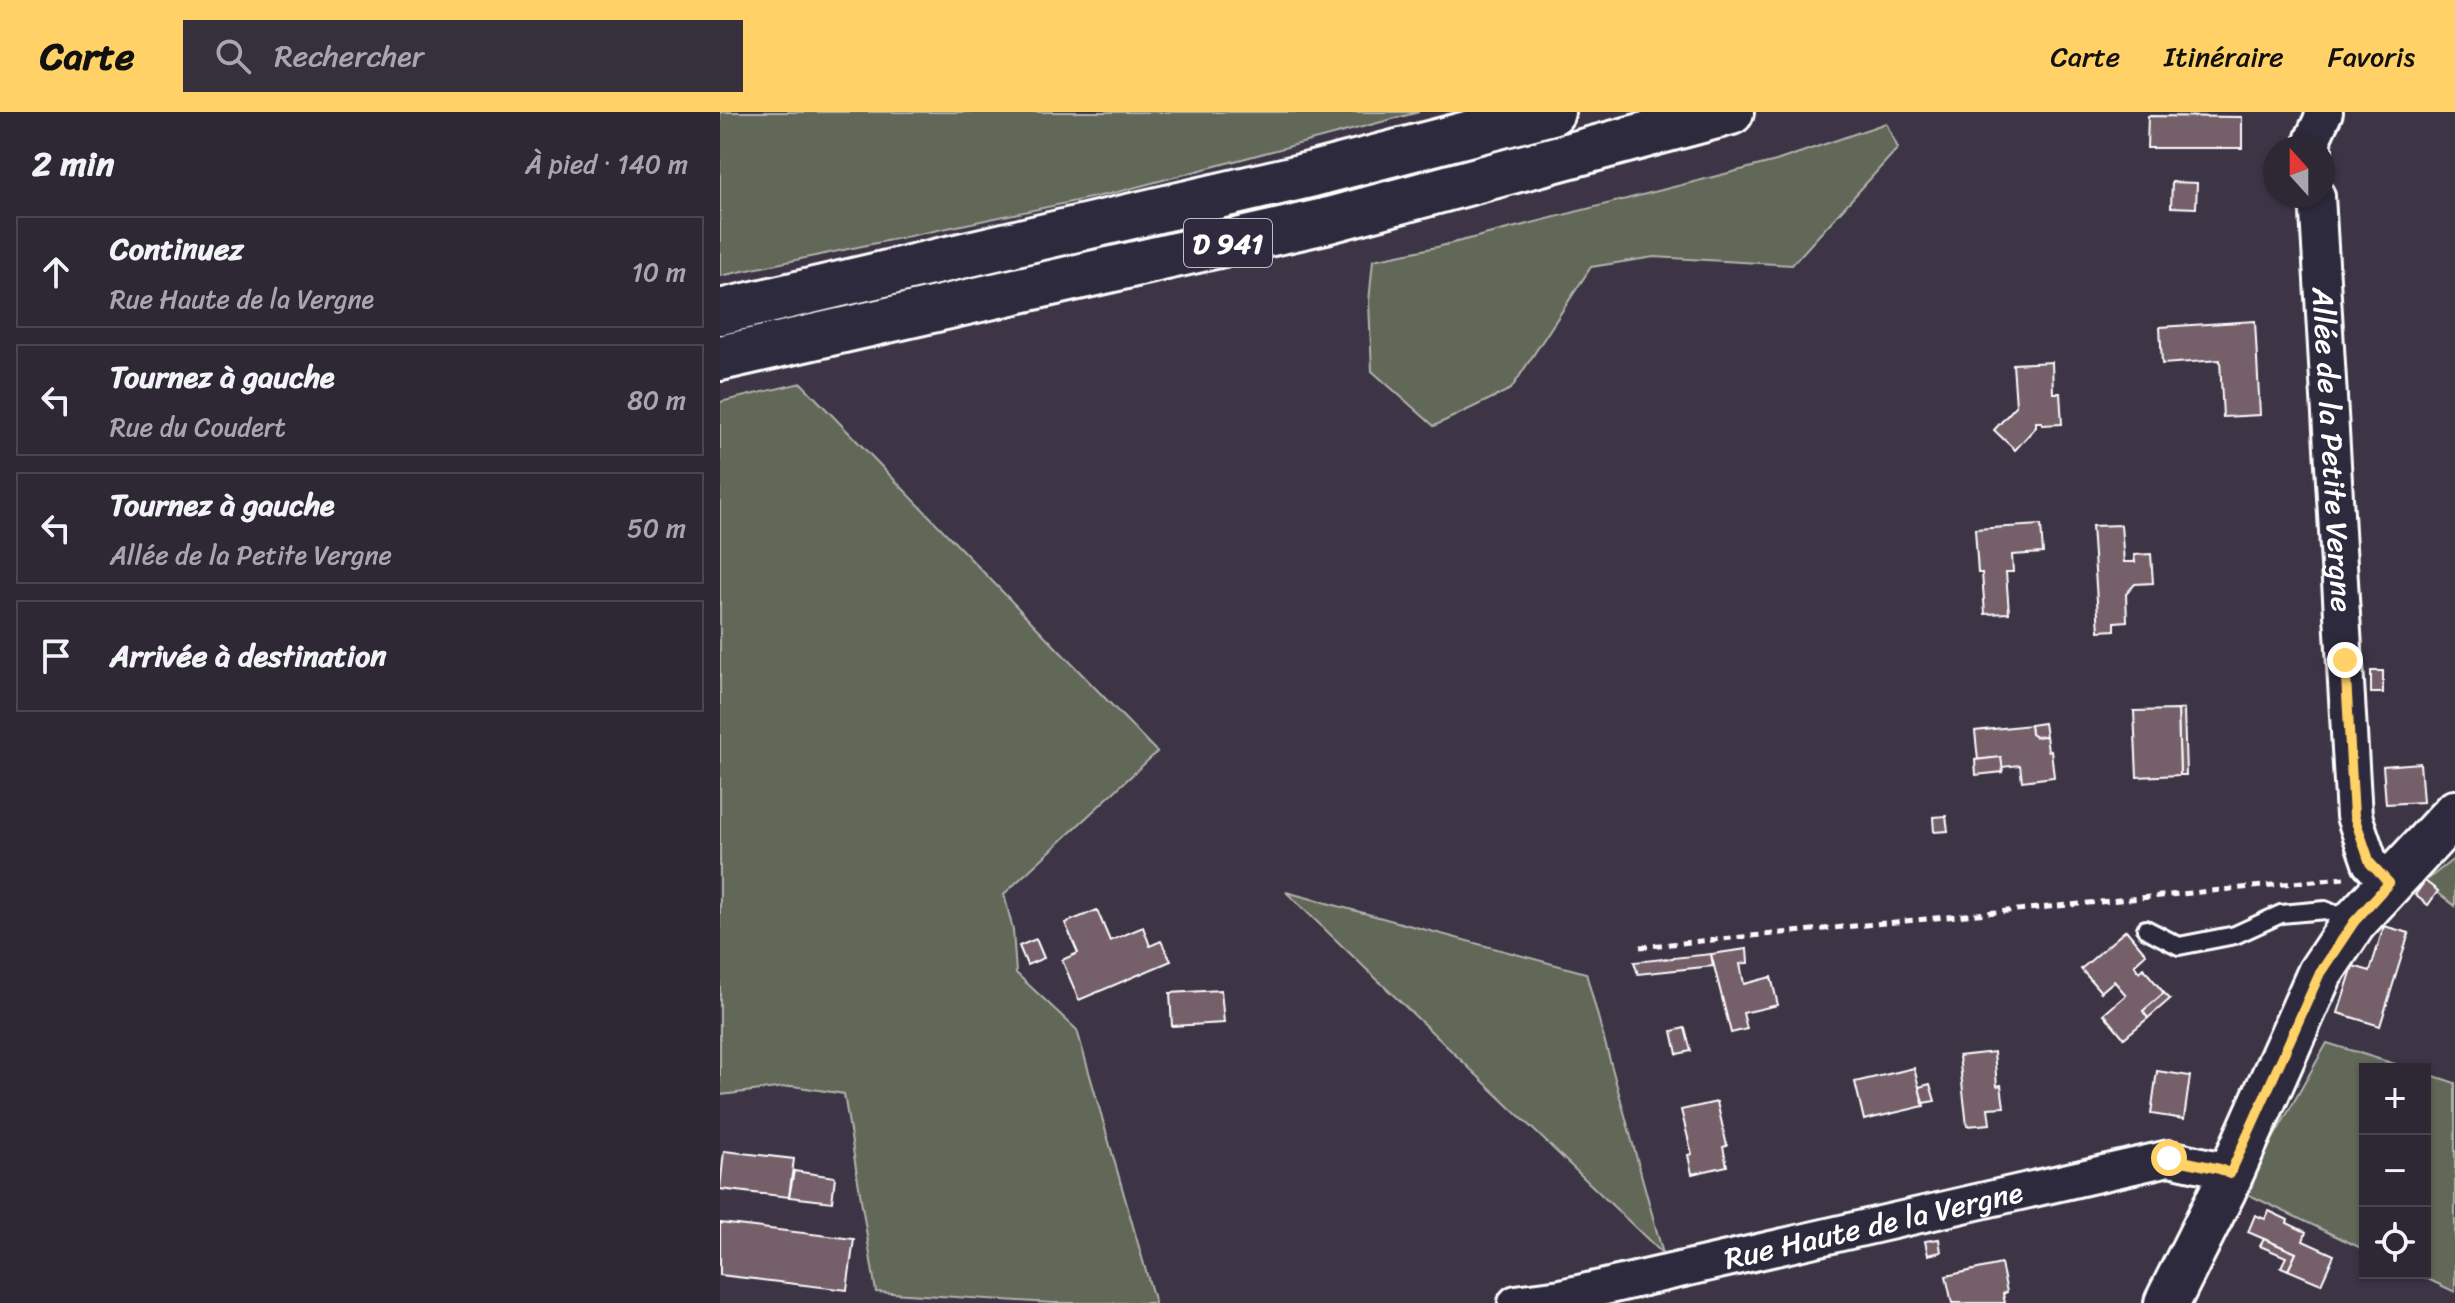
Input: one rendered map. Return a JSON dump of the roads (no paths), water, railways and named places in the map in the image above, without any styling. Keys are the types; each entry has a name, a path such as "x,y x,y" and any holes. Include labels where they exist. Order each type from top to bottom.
{"main road":[{"name":"D 941","path":"720,312 1313,174 1552,112"},
{"name":"D 941","path":"720,358 1325,221 1731,112"},
{"path":"2167,1303 2230,1174 2320,973 2354,922 2379,873 2455,813"}],"street":[{"path":"2314,136 2325,112"},
{"name":"Allée de la Petite Vergne","path":"2318,208 2354,816 2379,873"},
{"name":"Rue Haute de la Vergne","path":"1516,1303 1561,1297 2169,1158 2230,1174"}],"lane":[{"path":"2146,929 2179,946 2235,935 2281,914 2325,910 2354,922"}]}
